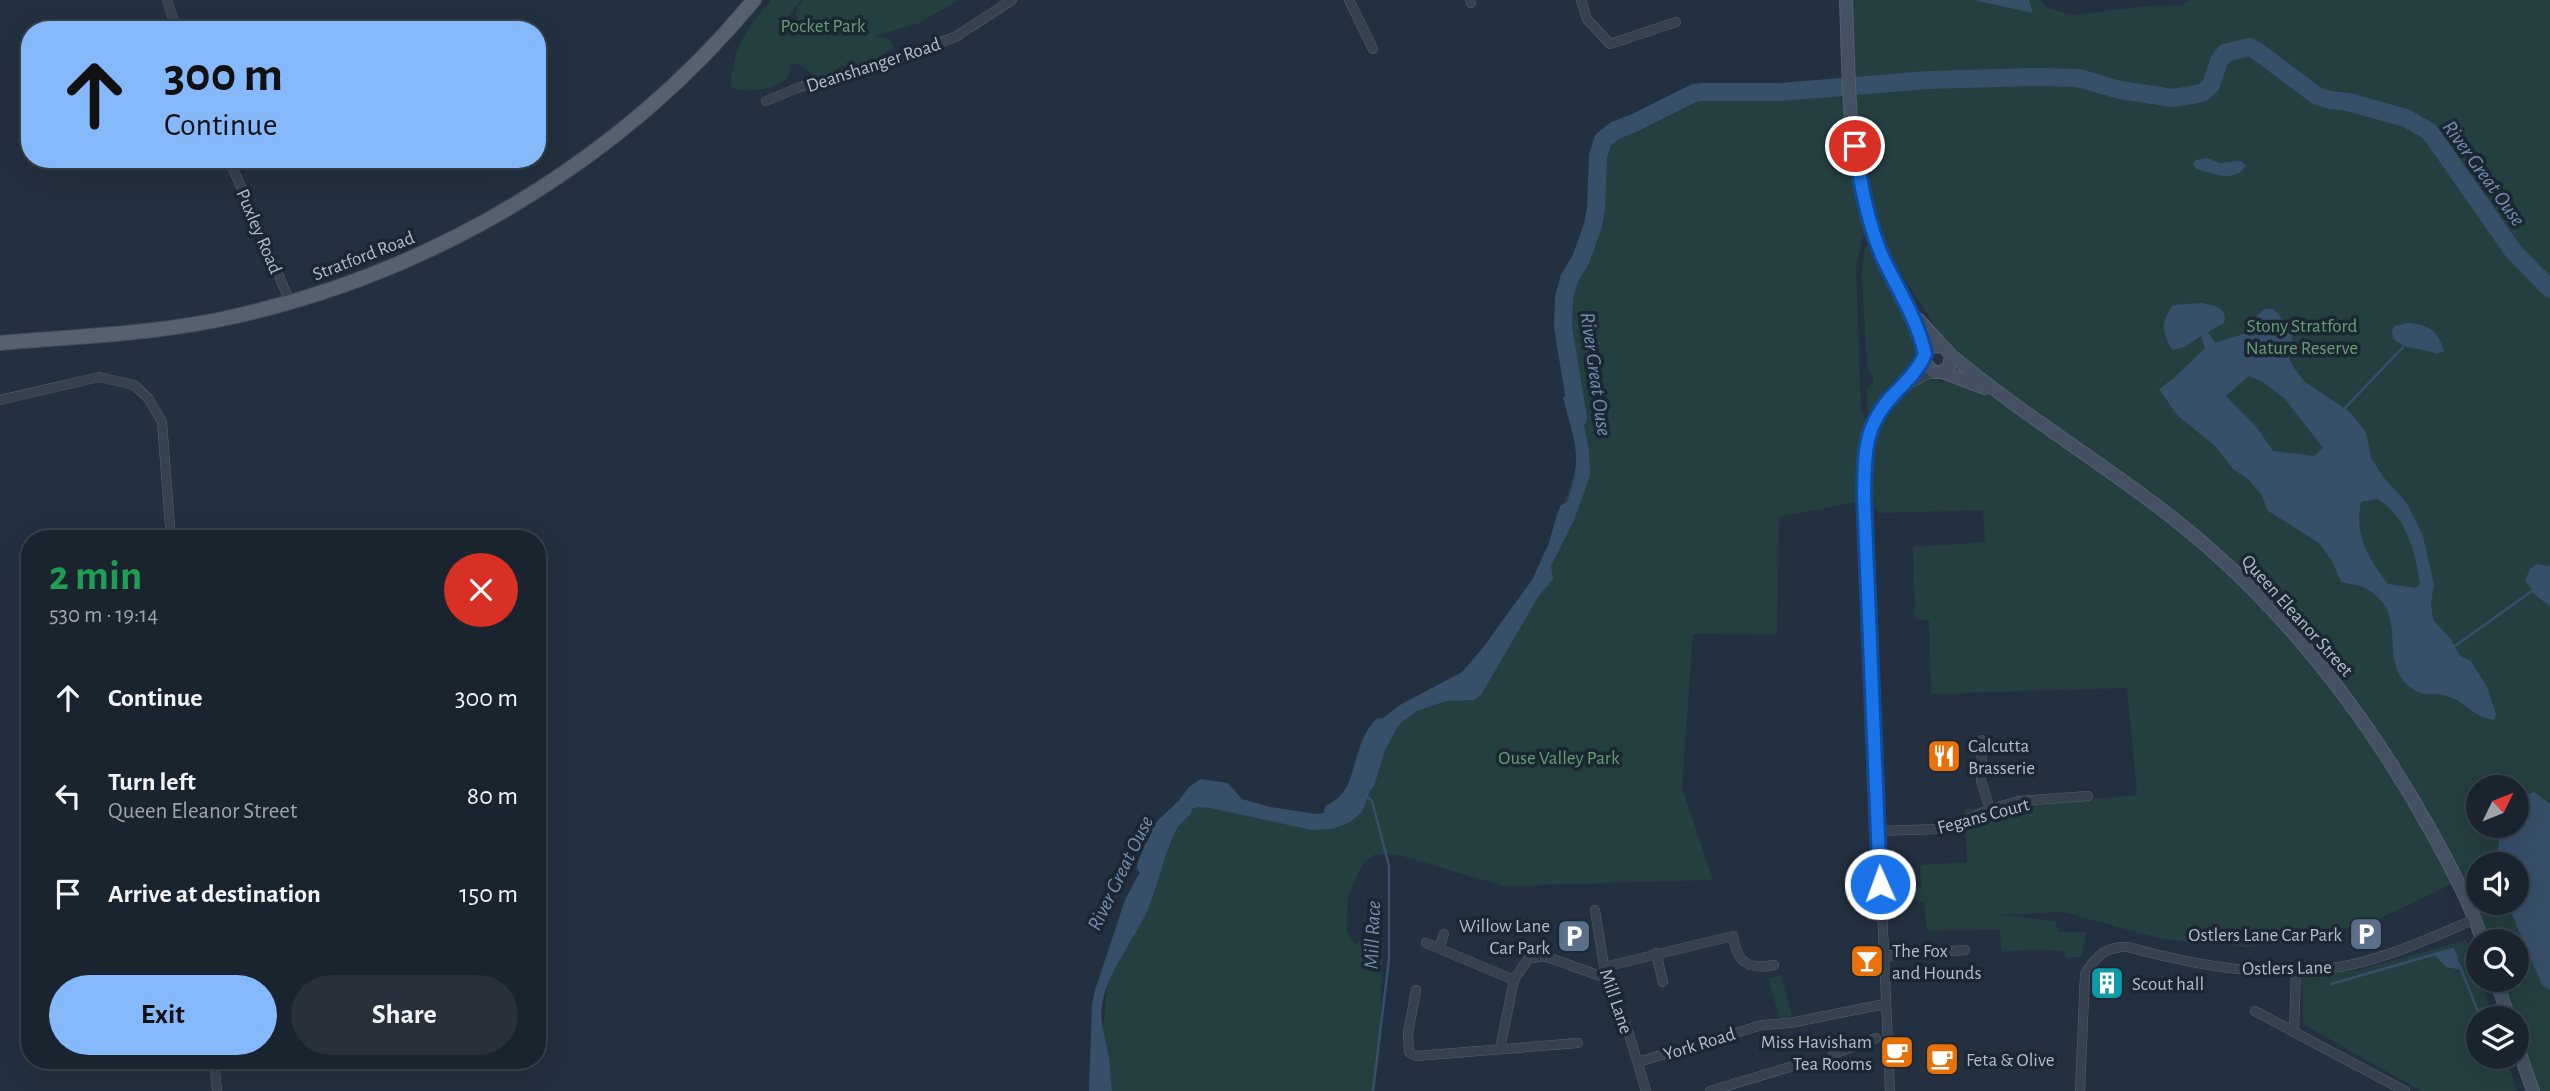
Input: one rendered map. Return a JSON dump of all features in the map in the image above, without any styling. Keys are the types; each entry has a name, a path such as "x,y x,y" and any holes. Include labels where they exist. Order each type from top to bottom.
{"main road":[{"name":"Stratford Road","path":"0,343 188,326 236,317 376,274 434,248 494,217 559,177 623,128 688,74 754,0"}],"street":[{"path":"167,0 174,21"},
{"name":"Deanshanger Road","path":"766,100 914,53 957,36 1012,0"},
{"path":"1349,0 1373,49"},
{"path":"1581,0 1587,19 1610,44 1676,22"},
{"name":"Queen Eleanor Street","path":"1846,5 1853,128 1859,175 1871,227 1882,256 1911,310 1925,356"},
{"name":"Puxley Road","path":"233,168 290,302"},
{"name":"Queen Eleanor Street","path":"1911,310 1946,350 1995,392 2115,475 2182,526 2254,591 2286,625 2326,673 2410,793 2458,881 2478,929"},
{"path":"1890,1091 1864,496 1865,453 1870,426 1880,411 1902,387 1931,347 1946,350 1949,367 1902,387"},
{"path":"1925,356 1925,363 1938,372"},
{"name":"Queen Eleanor Street","path":"1938,372 1995,392"},
{"path":"0,400 99,377 134,385 148,398 162,422 171,530"},
{"path":"1982,740 1981,781 1990,808"},
{"name":"Fegans Court","path":"1878,831 1939,829 1960,823 1990,808 2019,801 2088,796"},
{"name":"Mill Lane","path":"1595,910 1606,978 1638,1062 1646,1091"},
{"name":"Ostlers Lane","path":"2080,1091 2085,974 2095,958 2117,947 2258,972 2296,971 2345,966 2392,952 2475,919"},
{"path":"1439,948 1444,934"},
{"path":"1604,967 1733,936 1735,949 1749,965 1774,965"},
{"path":"1426,943 1514,980"},
{"path":"1883,956 1965,950"},
{"path":"1656,953 1663,982"},
{"path":"1500,1049 1514,980 1528,959 1544,956 1606,978"},
{"path":"2294,1032 2296,971"},
{"path":"1416,990 1408,1033 1409,1052 1416,1056 1578,1043"},
{"name":"York Road","path":"1638,1062 1762,1025 1790,1023 1885,1004"},
{"path":"2255,1011 2405,1091"},
{"path":"1833,1054 1876,1038"},
{"path":"1710,1091 1793,1066"},
{"path":"215,1069 217,1091"},
{"path":"2525,1069 2533,1091"}],"green space":[{"name":"Pocket Park","path":"771,0 801,0 788,17 798,28 796,10 804,0 959,0 919,23 874,36 889,38 894,47 874,61 842,66 817,78 798,64 792,63 789,65 789,77 777,85 752,91 730,86 738,48"},
{"path":"1846,0 2040,0 2047,8 2074,15 2144,6 2181,5 2190,0 2550,0 2550,1091 2533,1091 2526,1069 2529,1069 2529,1006 2505,1006 2500,992 2529,992 2529,929 2478,929 2472,915 2529,915 2529,852 2466,852 2466,900 2458,881 2373,922 2293,941 2245,947 2161,939 2064,912 1999,915 2055,921 2058,932 2086,932 2082,957 2065,957 2065,951 2037,949 2002,952 1999,930 1927,931 1924,902 1906,898 1905,890 1921,888 1920,865 1967,862 1964,809 2137,795 2127,688 1931,694 1929,621 1915,619 1913,547 1985,542 1983,510 1881,513 1867,502 1861,501 1779,517 1777,635 1693,634 1682,788 1713,880 1503,886 1399,855 1376,854 1364,862 1348,895 1347,932 1355,944 1364,940 1383,943 1380,1032 1373,1091 1096,1091 1113,936 1186,800 1339,823 1353,817 1386,724 1472,667 1543,573 1580,453 1563,327 1610,141 1648,112 1703,92 1780,98 1850,91","holes":["1868,217 1871,227 1939,332 2008,401 1937,380 1902,387 1870,426 1861,411 1856,267"]},
{"path":"1865,246 1870,247 1888,287 1912,327 1918,348 1912,365 1881,395 1873,412 1867,410 1866,390 1873,382 1873,377 1867,369 1862,274"},
{"path":"2466,940 2466,992 2484,992 2489,1006 2466,1006 2466,1069 2510,1069 2517,1091 2421,1091 2303,1024 2302,977 2359,970"},
{"path":"1781,975 1792,1016 1780,1020 1768,978"}],"water":[{"path":"1975,0 2029,0 2033,13 1978,1"},
{"path":"2207,158 2220,163 2241,161 2246,166 2236,175 2230,176 2196,169 2193,164 2196,160"},
{"path":"2201,303 2222,310 2224,323 2208,332 2215,343 2259,329 2257,315 2265,309 2274,309 2293,332 2289,358 2294,368 2305,382 2350,412 2366,432 2371,458 2384,478 2406,502 2423,536 2434,585 2431,602 2433,620 2451,639 2459,655 2471,661 2487,687 2496,714 2494,720 2479,715 2447,696 2420,693 2403,680 2396,668 2392,626 2381,600 2367,589 2341,582 2332,561 2319,543 2268,511 2261,494 2248,479 2233,469 2215,446 2177,415 2159,389 2205,348 2201,336 2185,347 2172,350 2166,337 2164,322 2173,305","holes":["2249,376 2263,382 2285,399 2323,448 2315,456 2273,451 2258,429 2226,396","2377,499 2395,515 2408,536 2420,584 2416,588 2388,584 2364,546 2359,525 2361,502"]},
{"path":"2407,323 2421,325 2435,333 2444,351 2437,354 2398,342 2393,338 2392,330 2395,326"},
{"name":"River Great Ouse","path":"1578,395 1589,450 1590,476 1574,520 1551,566 1553,579 1538,597 1481,695 1474,700 1446,701 1417,711 1398,726 1385,750 1374,786 1362,812 1350,822 1332,829 1312,830 1210,808 1188,811 1174,835 1148,909 1115,968 1105,993 1102,1020 1112,1091 1089,1091 1092,1005 1095,990 1125,900 1177,803 1189,787 1201,779 1228,783 1242,799 1270,807 1317,814 1331,812 1354,795 1364,780 1371,759 1368,744 1375,724 1400,705 1462,672 1532,580 1549,543 1558,511 1561,505 1567,502 1572,486 1576,449 1563,397"},
{"path":"2536,564 2550,566 2550,606 2536,596 2525,580 2530,569"},
{"path":"2534,792 2550,804 2550,990 2542,985 2529,955 2529,929 2518,929 2512,915 2529,915 2529,852 2499,852 2498,849 2499,838 2529,838 2529,794"},
{"path":"2453,949 2462,970 2446,967 2434,954"}],"waterway":[{"name":"River Great Ouse","path":"1578,418 1563,327 1564,298 1569,279 1581,259 1593,225 1598,156 1603,140 1616,130 1694,93 1780,92 1928,80 2038,77 2078,78 2120,90 2173,98 2204,92 2211,85 2219,61 2225,53 2249,47 2317,96 2406,118 2430,132 2513,251 2550,289"},
{"path":"2345,408 2403,347"},
{"path":"2455,646 2532,591"},
{"name":"River Great Ouse","path":"1333,812 1344,805 1358,785 1369,749 1381,727"},
{"name":"Mill Race","path":"1366,796 1372,801 1389,866 1389,959 1373,1091"},
{"name":"River Great Ouse","path":"1146,866 1161,830 1183,809"},
{"path":"2331,984 2453,949 2457,958"},
{"path":"2459,964 2476,1006"}],"place":[{"name":"Calcutta Brasserie","path":"1944,756"},
{"name":"Ostlers Lane Car Park","path":"2366,934"},
{"name":"Willow Lane Car Park","path":"1574,936"},
{"name":"The Fox and Hounds","path":"1867,961"},
{"name":"Scout hall","path":"2107,983"},
{"name":"Miss Havisham Tea Rooms","path":"1897,1052"},
{"name":"Feta & Olive","path":"1942,1059"}],"route":[{"path":"1855,146 1871,227 1882,256 1911,310 1925,354 1870,426 1865,453 1864,496 1880,884"}],"park label":[{"name":"Stony Stratford Nature Reserve","path":"2302,336"},
{"name":"Ouse Valley Park","path":"1559,757"}]}
